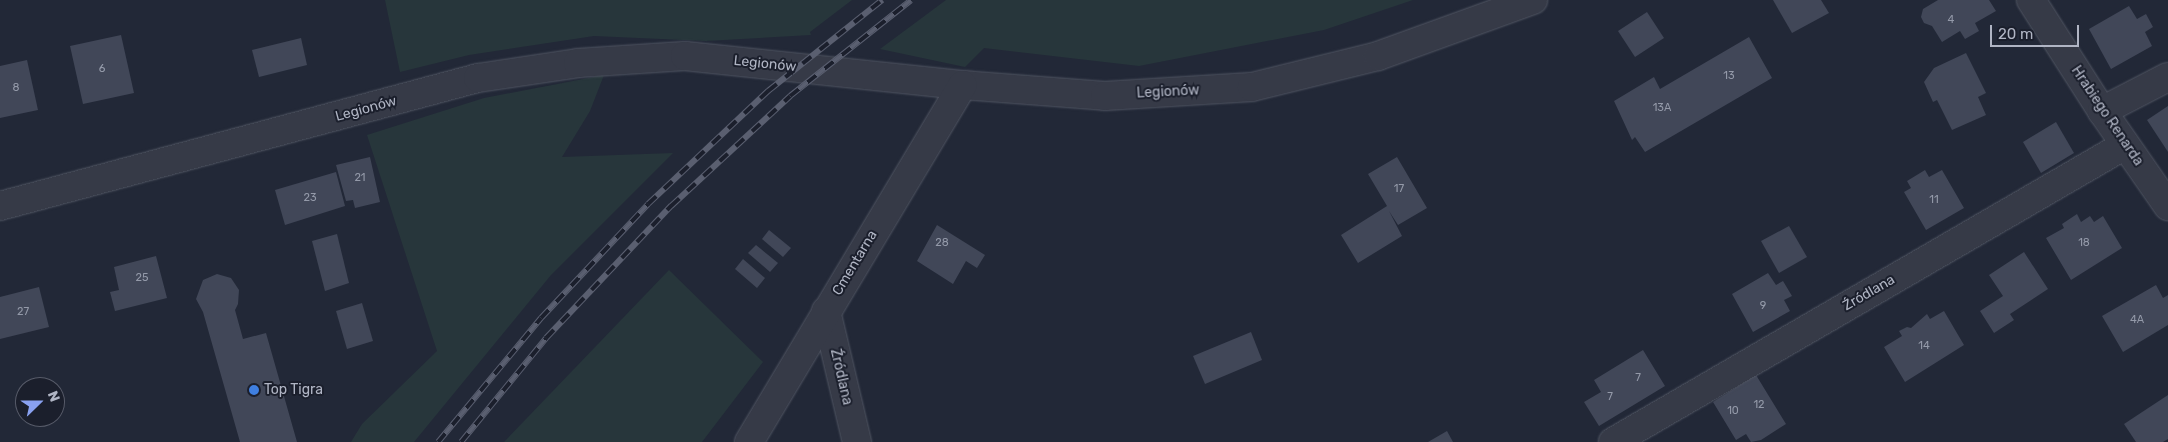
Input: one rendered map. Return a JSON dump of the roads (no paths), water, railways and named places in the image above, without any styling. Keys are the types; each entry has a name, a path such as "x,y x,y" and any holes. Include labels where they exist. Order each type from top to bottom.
{"street":[{"name":"Legionów","path":"0,206 478,78 578,63 685,56 963,85 1105,96 1252,87 1378,56 1533,0"},
{"name":"Hrabiego Renarda","path":"2031,0 2102,112 2168,206"},
{"path":"2102,112 2168,77"},
{"name":"Cmentarna","path":"749,442 762,425 826,311 963,85"},
{"name":"Źródlana","path":"1613,442 2125,145"},
{"name":"Źródlana","path":"826,311 857,442"}],"railway":[{"path":"438,442 541,318 648,204 768,91 882,0"},
{"path":"461,442 546,338 671,206 790,96 911,0"}],"place":[{"name":"Top Tigra","path":"254,390"}]}
